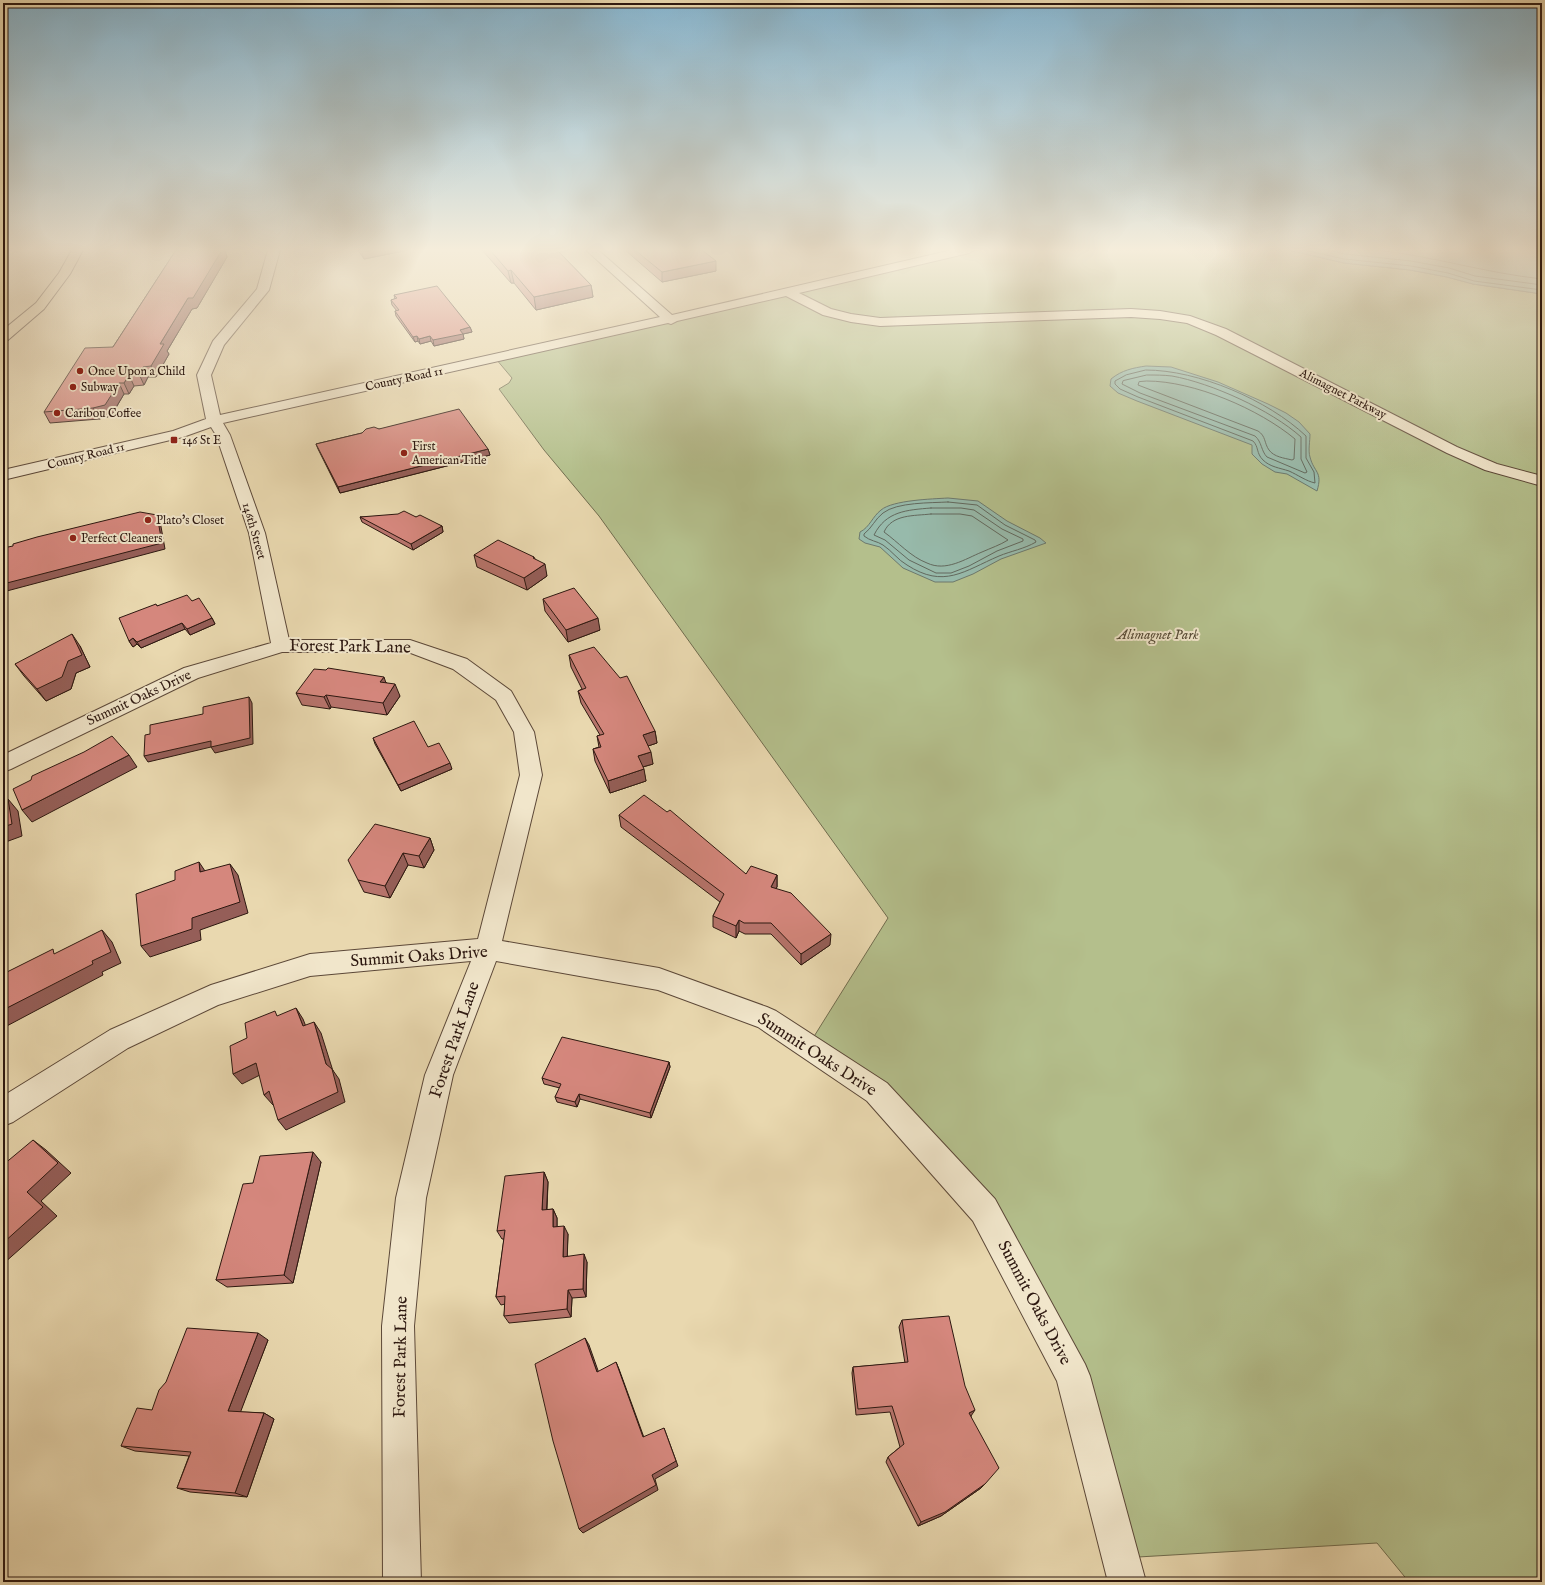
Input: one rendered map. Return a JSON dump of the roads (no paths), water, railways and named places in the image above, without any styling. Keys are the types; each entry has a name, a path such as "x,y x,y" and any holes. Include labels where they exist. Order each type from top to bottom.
{"highway":[{"path":"3,337 19,324"}],"street":[{"name":"146th Street","path":"234,324 218,344 204,375 214,421 223,435 257,533 281,646"},
{"name":"County Road 11","path":"3,475 178,434 214,421 653,324"},
{"name":"Alimagnet Parkway","path":"1200,324 1221,332 1452,450 1491,467 1542,481"},
{"name":"County Road 11","path":"3,460 178,423 214,421"},
{"name":"Summit Oaks Drive","path":"3,764 191,673 281,646"},
{"name":"Forest Park Lane","path":"281,646 410,646 460,664 504,696 524,732 531,775 488,950 439,1076 411,1198 398,1326 402,1582"},
{"name":"Summit Oaks Drive","path":"3,1112 119,1039 211,996 310,965 488,950 651,977 666,981 767,1019 877,1092 984,1210 1074,1376 1127,1582"}],"water":[{"path":"1146,366 1171,367 1218,382 1268,404 1286,413 1299,422 1310,434 1309,455 1319,480 1317,491 1287,474 1275,472 1262,464 1252,454 1252,445 1137,401 1118,393 1110,386 1111,379 1119,373"},
{"path":"948,498 978,501 1007,521 1040,538 1046,543 1001,559 973,574 953,582 935,582 903,568 880,547 865,543 859,539 860,532 881,510 887,507 903,502"}],"place":[{"name":"Once Upon a Child","path":"80,371"},
{"name":"Subway","path":"73,387"},
{"name":"Caribou Coffee","path":"57,413"},
{"name":"146 St E","path":"174,440"},
{"name":"First American Title","path":"404,453"},
{"name":"Plato's Closet","path":"148,520"},
{"name":"Perfect Cleaners","path":"73,538"}],"park label":[{"name":"Alimagnet Park","path":"1158,635"}]}
